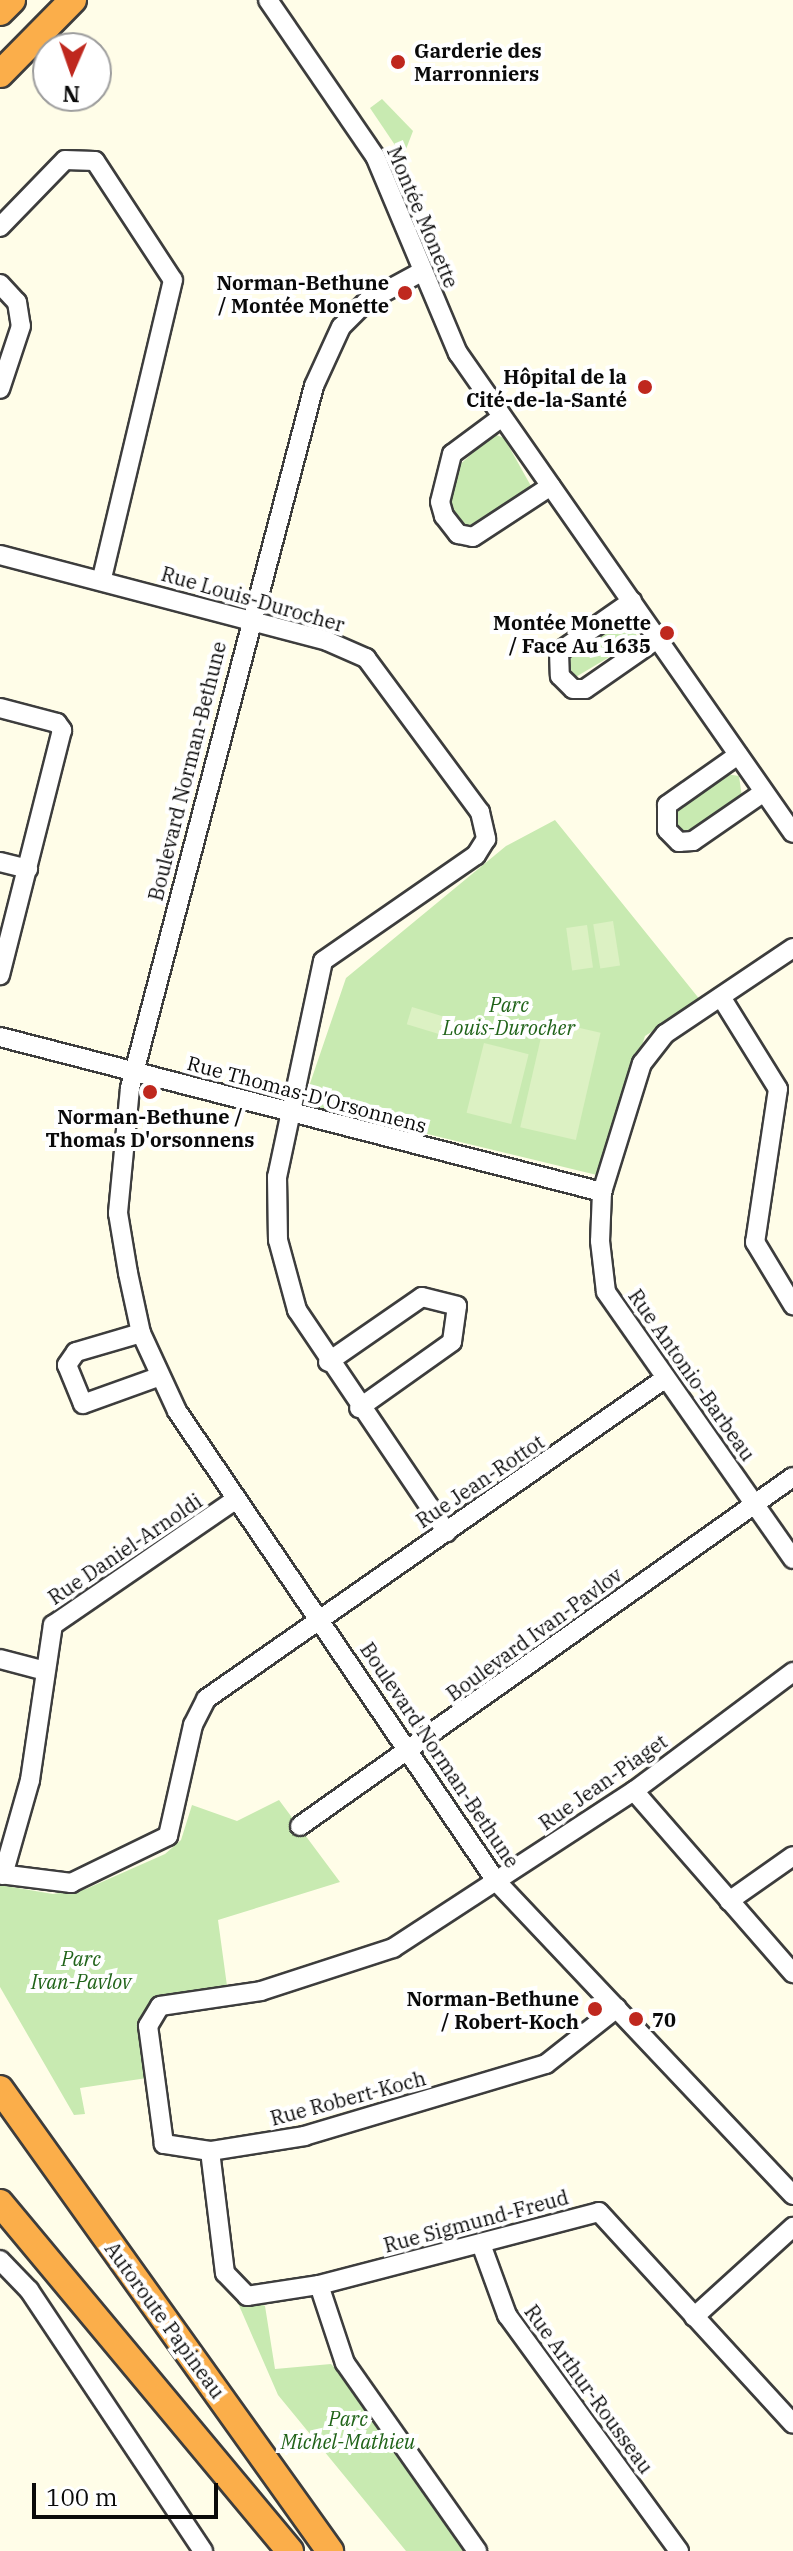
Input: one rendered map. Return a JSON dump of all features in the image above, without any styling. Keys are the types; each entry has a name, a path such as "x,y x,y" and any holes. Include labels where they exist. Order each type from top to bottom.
{"highway":[{"path":"0,12 12,0"},
{"path":"0,74 73,0"},
{"name":"Autoroute Papineau","path":"0,2089 330,2551"},
{"path":"0,2203 290,2551"}],"street":[{"name":"Montée Monette","path":"268,0 364,136 454,346 793,833"},
{"path":"0,227 65,160 95,161 173,280 102,579"},
{"name":"Boulevard Norman-Bethune","path":"423,271 366,302 341,327 314,386 248,619 134,1070 120,1150 118,1213 141,1333 158,1377 235,1500 412,1750 496,1881 793,2195"},
{"path":"0,284 17,302 21,326 0,389"},
{"path":"502,417 452,454 440,502 444,516 458,534 473,537 551,486"},
{"name":"Rue Louis-Durocher","path":"0,555 248,619 366,658 486,828 476,855 323,961 285,1113 278,1240 297,1310 359,1408 447,1532"},
{"path":"632,601 559,652 560,676 573,689 585,689 657,639"},
{"path":"0,708 57,723 62,730 0,975"},
{"path":"738,755 667,805 667,830 679,842 693,841 764,792"},
{"path":"0,862 28,869"},
{"name":"Rue Antonio-Barbeau","path":"793,948 665,1034 642,1063 602,1192 606,1292 663,1380 757,1503 793,1559"},
{"path":"721,997 778,1089 755,1242 793,1305"},
{"name":"Rue Thomas-D'Orsonnens","path":"0,1037 134,1070 285,1113 602,1192"},
{"path":"328,1362 422,1297 457,1306 452,1342 359,1408"},
{"path":"141,1333 76,1352 67,1365 83,1404 158,1377"},
{"name":"Rue Jean-Rottot","path":"1,1874 71,1883 168,1836 193,1725 206,1699 663,1380"},
{"name":"Boulevard Ivan-Pavlov","path":"300,1826 412,1750 793,1477"},
{"name":"Rue Daniel-Arnoldi","path":"1,1874 30,1780 42,1670 53,1625 235,1500"},
{"path":"0,1659 42,1670"},
{"name":"Rue Jean-Piaget","path":"160,2006 261,1991 393,1948 634,1791 793,1672"},
{"path":"634,1791 793,1973"},
{"path":"729,1901 793,1856"},
{"name":"Rue Robert-Koch","path":"160,2006 148,2026 164,2144 210,2151 305,2136 546,2064 617,2008"},
{"name":"Rue Sigmund-Freud","path":"210,2151 231,2287 247,2296 319,2285 599,2212 793,2424"},
{"path":"694,2317 793,2227"},
{"name":"Rue Arthur-Rousseau","path":"481,2244 507,2315 679,2551"},
{"path":"0,2260 77,2364 203,2551"},
{"path":"0,2277 77,2364"},
{"path":"319,2285 345,2363 477,2551"}],"green space":[{"path":"382,99 413,131 403,157 370,108"},
{"path":"494,434 504,438 531,486 467,527 448,503 457,467"},
{"path":"622,619 632,622 638,640 574,678 567,658"},
{"path":"726,774 739,776 742,797 689,833 677,829 673,812"},
{"name":"Parc Louis-Durocher","path":"555,820 701,1001 645,1036 601,1176 303,1104 346,978 506,846"},
{"path":"613,921 620,965 600,969 593,924"},
{"path":"587,925 593,968 572,971 566,928"},
{"path":"412,1007 447,1018 442,1035 407,1024"},
{"path":"545,1020 601,1033 576,1140 520,1127"},
{"path":"484,1043 529,1054 511,1124 467,1113"},
{"name":"Parc Ivan-Pavlov","path":"279,1800 340,1882 218,1920 227,1986 153,2003 147,2078 80,2088 85,2114 74,2115 0,1987 0,1885 53,1894 86,1889 165,1854 181,1840 192,1805 237,1821"},
{"name":"Parc Michel-Mathieu","path":"231,2287 265,2306 275,2369 331,2364 372,2407 477,2551 406,2551 278,2395"}],"place":[{"name":"Garderie des Marronniers","path":"398,62"},
{"name":"Norman-Bethune / Montée Monette","path":"405,293"},
{"name":"Hôpital de la Cité-de-la-Santé","path":"645,387"},
{"name":"Montée Monette / Face Au 1635","path":"667,633"},
{"name":"Norman-Bethune / Thomas D'orsonnens","path":"150,1092"},
{"name":"Norman-Bethune / Robert-Koch","path":"595,2009"},
{"name":"70","path":"636,2019"}]}
